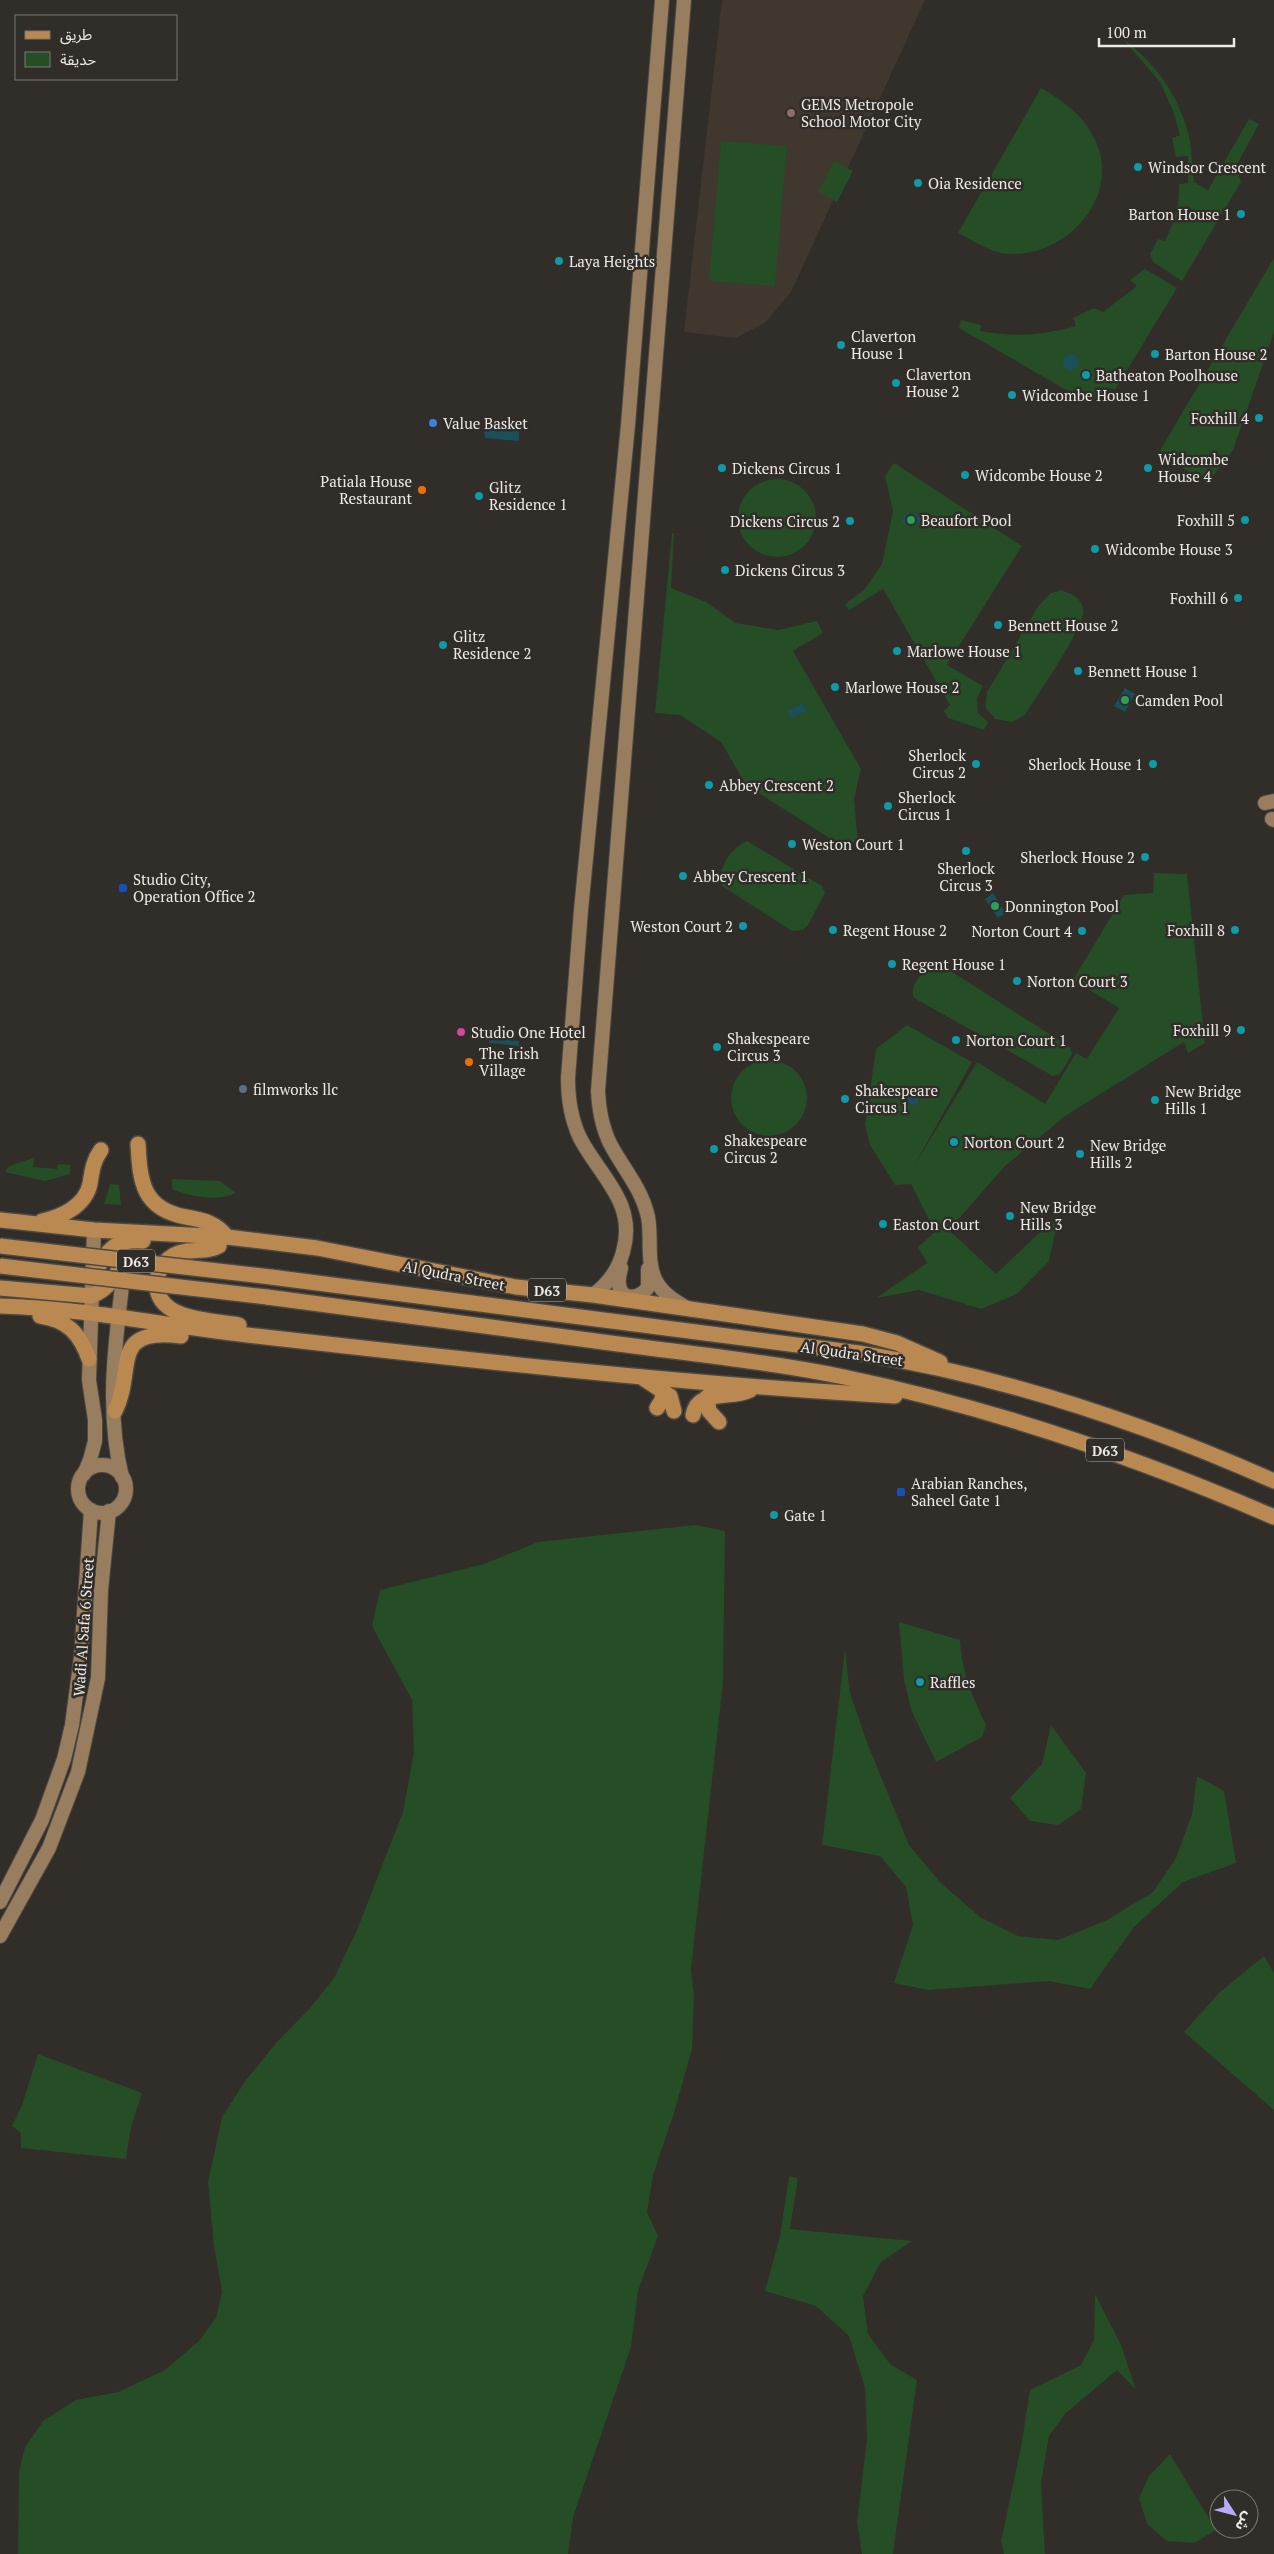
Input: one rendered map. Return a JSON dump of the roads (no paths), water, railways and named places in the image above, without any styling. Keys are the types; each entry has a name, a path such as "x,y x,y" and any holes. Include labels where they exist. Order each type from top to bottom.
{"main road":[{"path":"651,1241 648,1261 648,1287 641,1296 629,1297 620,1290 618,1284 627,1226 624,1209 580,1137 571,1114 568,1078 581,910 628,425 662,0"},
{"path":"684,0 598,1079 598,1103 603,1126 612,1148 639,1191 647,1215 651,1241 651,1264 655,1279 664,1292 688,1309"},
{"path":"138,1144 141,1184 152,1199 176,1215 218,1226 223,1241 207,1251 182,1252 168,1258 160,1270 158,1293 166,1306 178,1314 243,1326 249,1329 253,1336"},
{"path":"28,1222 59,1216 80,1203 89,1187 94,1163 101,1150"},
{"name":"Al Qudra Street","path":"0,1220 128,1235 316,1248 516,1287 593,1295 863,1334 913,1349 959,1372"},
{"path":"94,1230 89,1359 89,1380 95,1420 94,1441 90,1460 78,1486 82,1502 91,1510 109,1511 116,1508 124,1497 125,1485 116,1448 114,1356 128,1235"},
{"path":"92,1277 110,1249 128,1235"},
{"name":"Al Qudra Street","path":"0,1246 271,1277 858,1353 959,1372 1045,1395 1122,1421 1274,1481"},
{"path":"593,1295 612,1277 623,1252"},
{"path":"0,1288 90,1296 101,1292 109,1284 125,1258"},
{"name":"Al Qudra Street","path":"0,1266 267,1297 763,1363 843,1377 931,1398 1094,1446 1187,1480 1274,1517"},
{"path":"5,1306 26,1314 64,1322 78,1335 89,1359"},
{"name":"Al Qudra Street","path":"5,1306 90,1313 216,1332 643,1378 931,1398"},
{"path":"115,1411 124,1388 127,1356 138,1342 159,1334 199,1337 216,1332"},
{"path":"643,1378 663,1391 672,1400 674,1411"},
{"path":"692,1415 697,1404 707,1397 739,1394 754,1387"},
{"path":"657,1408 662,1400 663,1391"},
{"path":"707,1397 710,1411 719,1422"},
{"path":"84,1474 94,1467 106,1466 117,1471 122,1477"},
{"name":"Wadi Al Safa 6 Street","path":"0,1902 42,1820 64,1759 72,1725 81,1657 91,1510"},
{"name":"Wadi Al Safa 6 Street","path":"0,1936 49,1848 78,1772 98,1678 102,1590 109,1511"}],"water":[{"path":"1068,354 1074,354 1079,359 1077,368 1068,370 1063,365 1063,359"},
{"path":"489,420 519,429 519,441 485,438 483,427"},
{"name":"Beaufort Pool","path":"916,514 922,517 919,523 905,525 902,522 904,515"},
{"name":"Camden Pool","path":"1125,688 1135,694 1125,712 1114,706"},
{"path":"802,703 806,711 791,718 788,711"},
{"name":"Donnington Pool","path":"993,893 1006,913 998,918 985,899"},
{"path":"489,1038 519,1041 519,1046 489,1043"},
{"path":"905,1091 918,1091 918,1105 905,1104"}],"place":[{"name":"GEMS Metropole School Motor City","path":"791,113"},
{"name":"Windsor Crescent","path":"1138,167"},
{"name":"Oia Residence","path":"918,183"},
{"name":"Barton House 1","path":"1241,214"},
{"name":"Laya Heights","path":"559,261"},
{"name":"Claverton House 1","path":"841,345"},
{"name":"Barton House 2","path":"1155,354"},
{"name":"Batheaton Poolhouse","path":"1086,375"},
{"name":"Claverton House 2","path":"896,383"},
{"name":"Widcombe House 1","path":"1012,395"},
{"name":"Foxhill 4","path":"1259,418"},
{"name":"Value Basket","path":"433,423"},
{"name":"Dickens Circus 1","path":"722,468"},
{"name":"Widcombe House 4","path":"1148,468"},
{"name":"Widcombe House 2","path":"965,475"},
{"name":"Patiala House Restaurant","path":"422,490"},
{"name":"Glitz Residence 1","path":"479,496"},
{"name":"Beaufort Pool","path":"911,520"},
{"name":"Foxhill 5","path":"1245,520"},
{"name":"Dickens Circus 2","path":"850,521"},
{"name":"Widcombe House 3","path":"1095,549"},
{"name":"Dickens Circus 3","path":"725,570"},
{"name":"Foxhill 6","path":"1238,598"},
{"name":"Bennett House 2","path":"998,625"},
{"name":"Glitz Residence 2","path":"443,645"},
{"name":"Marlowe House 1","path":"897,651"},
{"name":"Bennett House 1","path":"1078,671"},
{"name":"Marlowe House 2","path":"835,687"},
{"name":"Camden Pool","path":"1125,700"},
{"name":"Sherlock Circus 2","path":"976,764"},
{"name":"Sherlock House 1","path":"1153,764"},
{"name":"Abbey Crescent 2","path":"709,785"},
{"name":"Sherlock Circus 1","path":"888,806"},
{"name":"Weston Court 1","path":"792,844"},
{"name":"Sherlock Circus 3","path":"966,851"},
{"name":"Sherlock House 2","path":"1145,857"},
{"name":"Abbey Crescent 1","path":"683,876"},
{"name":"Studio City, Operation Office 2","path":"123,888"},
{"name":"Donnington Pool","path":"995,906"},
{"name":"Weston Court 2","path":"743,926"},
{"name":"Regent House 2","path":"833,930"},
{"name":"Foxhill 8","path":"1235,930"},
{"name":"Norton Court 4","path":"1082,931"},
{"name":"Regent House 1","path":"892,964"},
{"name":"Norton Court 3","path":"1017,981"},
{"name":"Foxhill 9","path":"1241,1030"},
{"name":"Studio One Hotel","path":"461,1032"},
{"name":"Norton Court 1","path":"956,1040"},
{"name":"Shakespeare Circus 3","path":"717,1047"},
{"name":"The Irish Village","path":"469,1062"},
{"name":"filmworks llc","path":"243,1089"},
{"name":"Shakespeare Circus 1","path":"845,1099"},
{"name":"New Bridge Hills 1","path":"1155,1100"},
{"name":"Norton Court 2","path":"954,1142"},
{"name":"Shakespeare Circus 2","path":"714,1149"},
{"name":"New Bridge Hills 2","path":"1080,1154"},
{"name":"New Bridge Hills 3","path":"1010,1216"},
{"name":"Easton Court","path":"883,1224"},
{"name":"Arabian Ranches, Saheel Gate 1","path":"901,1492"},
{"name":"Gate 1","path":"774,1515"},
{"name":"Raffles","path":"920,1682"}]}
